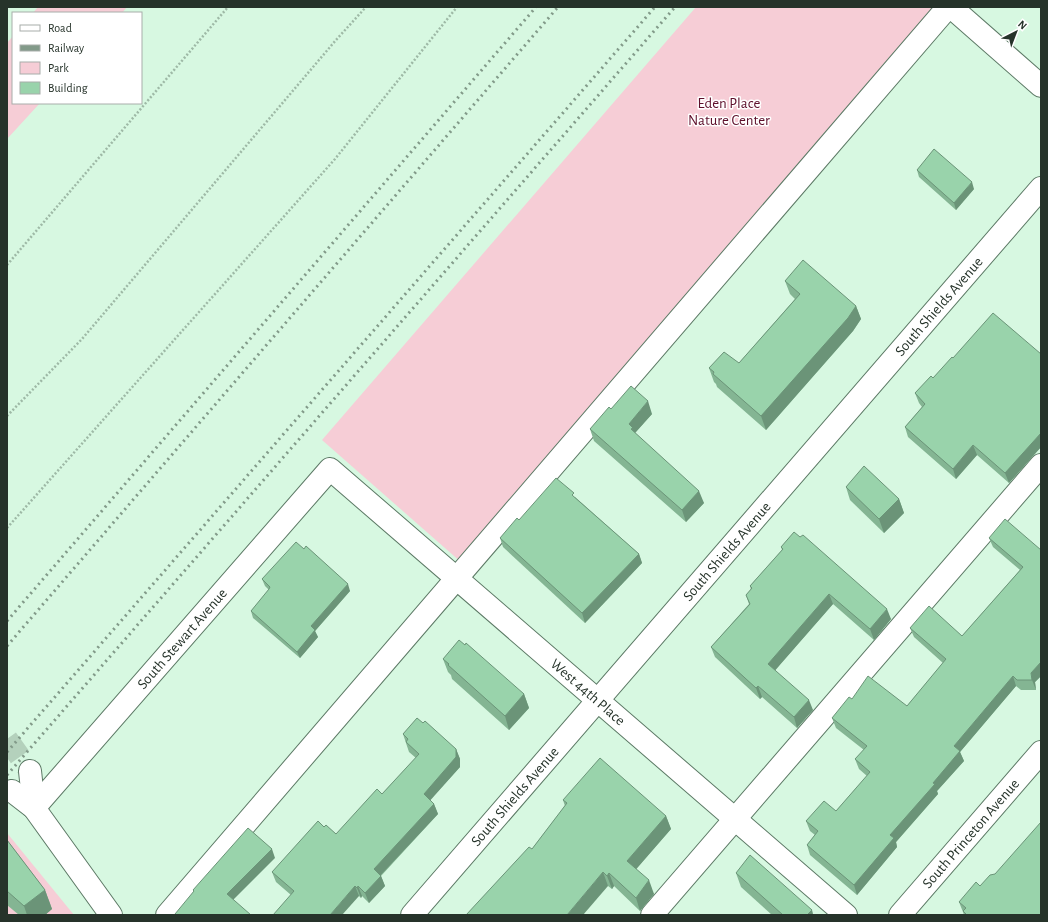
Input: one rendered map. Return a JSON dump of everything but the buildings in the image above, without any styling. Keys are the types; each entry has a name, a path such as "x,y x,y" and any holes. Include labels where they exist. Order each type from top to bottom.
{"street":[{"path":"167,915 948,7"},
{"path":"951,7 1041,86"},
{"name":"South Shields Avenue","path":"412,915 1041,188"},
{"path":"652,915 1041,465"},
{"name":"West 44th Place","path":"330,469 846,915"},
{"name":"South Stewart Avenue","path":"34,808 330,469"},
{"name":"South Princeton Avenue","path":"900,915 1041,752"},
{"path":"30,771 34,808"},
{"path":"12,791 34,808 111,915"}],"path":[{"path":"7,265 228,7"},
{"path":"7,416 82,339 336,40 366,7"},
{"path":"7,528 335,159 457,7"}],"green space":[{"path":"38,7 127,7 123,12 34,12"},
{"name":"Eden Place Nature Center","path":"696,7 930,7 937,13 462,563 322,440"},
{"path":"12,37 12,104 39,104 7,139 7,43"},
{"path":"7,833 74,915 7,915"}],"tunnel":[{"path":"7,739 30,771"}],"railway":[{"path":"7,621 536,7"},
{"path":"7,646 558,7"},
{"path":"7,752 655,7"},
{"path":"7,775 675,7"}]}
